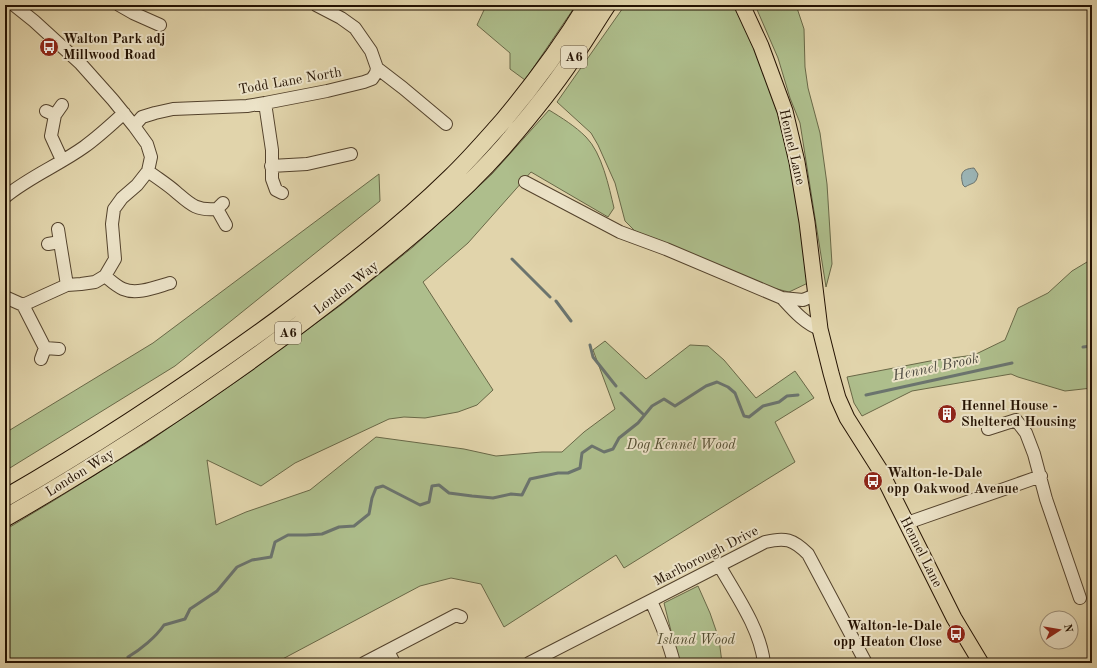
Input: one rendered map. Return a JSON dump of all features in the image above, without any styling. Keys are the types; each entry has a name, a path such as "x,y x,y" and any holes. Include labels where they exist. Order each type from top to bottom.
{"highway":[{"name":"London Way","path":"5,498 116,431 198,376 313,293 373,246 452,177 490,136 525,95 556,54 587,5"},
{"name":"London Way","path":"5,518 117,450 194,399 300,324 386,258 419,230 470,182 504,146 537,107 573,58 607,5"}],"main road":[{"name":"Hennel Lane","path":"742,5 761,46 784,111 798,169 807,222 820,329 838,398 847,418 880,470 954,618 980,663"}],"street":[{"path":"14,5 80,63 134,126 147,144 151,158 148,171 137,185 122,198 114,209 112,224 115,258 105,276 95,282 67,284 23,305"},
{"path":"119,5 133,13 160,24"},
{"path":"316,5 341,18 355,28 371,51 377,68 446,124"},
{"name":"Todd Lane North","path":"134,126 142,117 173,109 247,106 327,91 372,79 377,68"},
{"path":"265,103 272,150 272,179 276,190 282,193"},
{"path":"55,110 51,136 62,160"},
{"path":"5,197 84,147 124,113"},
{"path":"271,166 306,164 351,154"},
{"path":"148,171 188,203 197,207 210,209 220,206 226,225"},
{"path":"525,182 620,232 666,249 782,298 803,300 815,295"},
{"path":"58,229 54,243 67,284"},
{"path":"105,276 124,290 145,290 170,283"},
{"path":"5,297 23,305 43,353 58,349"},
{"path":"782,298 796,313 813,327 820,329"},
{"path":"988,429 1016,420 1026,433 1041,476 1046,499 1080,598"},
{"path":"907,523 1041,476"},
{"name":"Marlborough Drive","path":"529,663 719,565 765,542 777,539 789,540 799,545 808,554 866,663"},
{"path":"719,565 750,620 759,640 764,663"},
{"path":"651,601 674,663"},
{"path":"364,663 456,615 461,617"},
{"path":"388,650 394,663"}],"green space":[{"path":"479,5 576,5 525,80 510,69 510,53 477,25 484,10"},
{"path":"625,5 737,5 773,88 786,141 810,282 789,292 769,287 635,231 625,221 615,183 598,145 591,133 557,102"},
{"path":"755,5 796,5 804,29 805,67 808,88 820,133 827,184 832,264 826,287 800,123 790,98 778,58"},
{"name":"Dog Kennel Wood","path":"549,110 582,133 592,144 601,161 614,208 608,217 531,172 468,243 423,282 493,390 477,405 458,412 425,418 404,417 389,419 295,463 261,486 207,460 216,525 246,512 310,490 376,437 464,449 496,456 542,452 562,452 584,432 615,409 593,350 605,341 646,379 690,345 708,346 724,360 756,398 795,371 814,398 775,422 795,462 624,568 616,555 504,627 481,584 451,578 420,586 275,663 5,663 5,530 145,444 237,381 341,305 413,247 492,174"},
{"path":"379,174 380,201 175,366 5,471 5,433 153,343"},
{"path":"1092,259 1092,388 1065,391 1011,374 912,391 862,416 854,403 847,377 930,361 974,355 1005,340 1018,308 1048,293 1072,271"},
{"name":"Island Wood","path":"698,586 710,613 719,639 722,663 678,663 664,603"}],"water":[{"path":"974,168 978,174 976,180 974,183 965,187 962,181 962,173 966,170"}],"waterway":[{"path":"512,259 550,297"},
{"path":"556,301 571,321"},
{"path":"590,345 593,357 616,386"},
{"name":"Hennel Brook","path":"1083,347 1092,346"},
{"name":"Hennel Brook","path":"866,395 1012,363"},
{"name":"Hennel Brook","path":"133,663 128,657 148,643 164,625 185,619 190,609 217,591 237,567 252,560 271,557 275,542 288,535 322,534 339,527 354,526 369,514 372,498 376,488 383,486 420,505 429,502 432,486 439,485 449,493 472,496 493,498 511,494 522,495 530,479 558,473 568,473 580,468 582,453 592,446 604,452 613,449 619,438 638,423 652,406 664,399 675,406 706,386 717,382 728,387 735,393 744,416 749,417 763,406 779,402 787,396 798,395"},
{"path":"621,393 644,415"}],"place":[{"name":"Walton Park adj Millwood Road","path":"49,47"},
{"name":"Hennel House - Sheltered Housing","path":"947,414"},
{"name":"Walton-le-Dale opp Oakwood Avenue","path":"873,481"},
{"name":"Walton-le-Dale opp Heaton Close","path":"956,634"}]}
